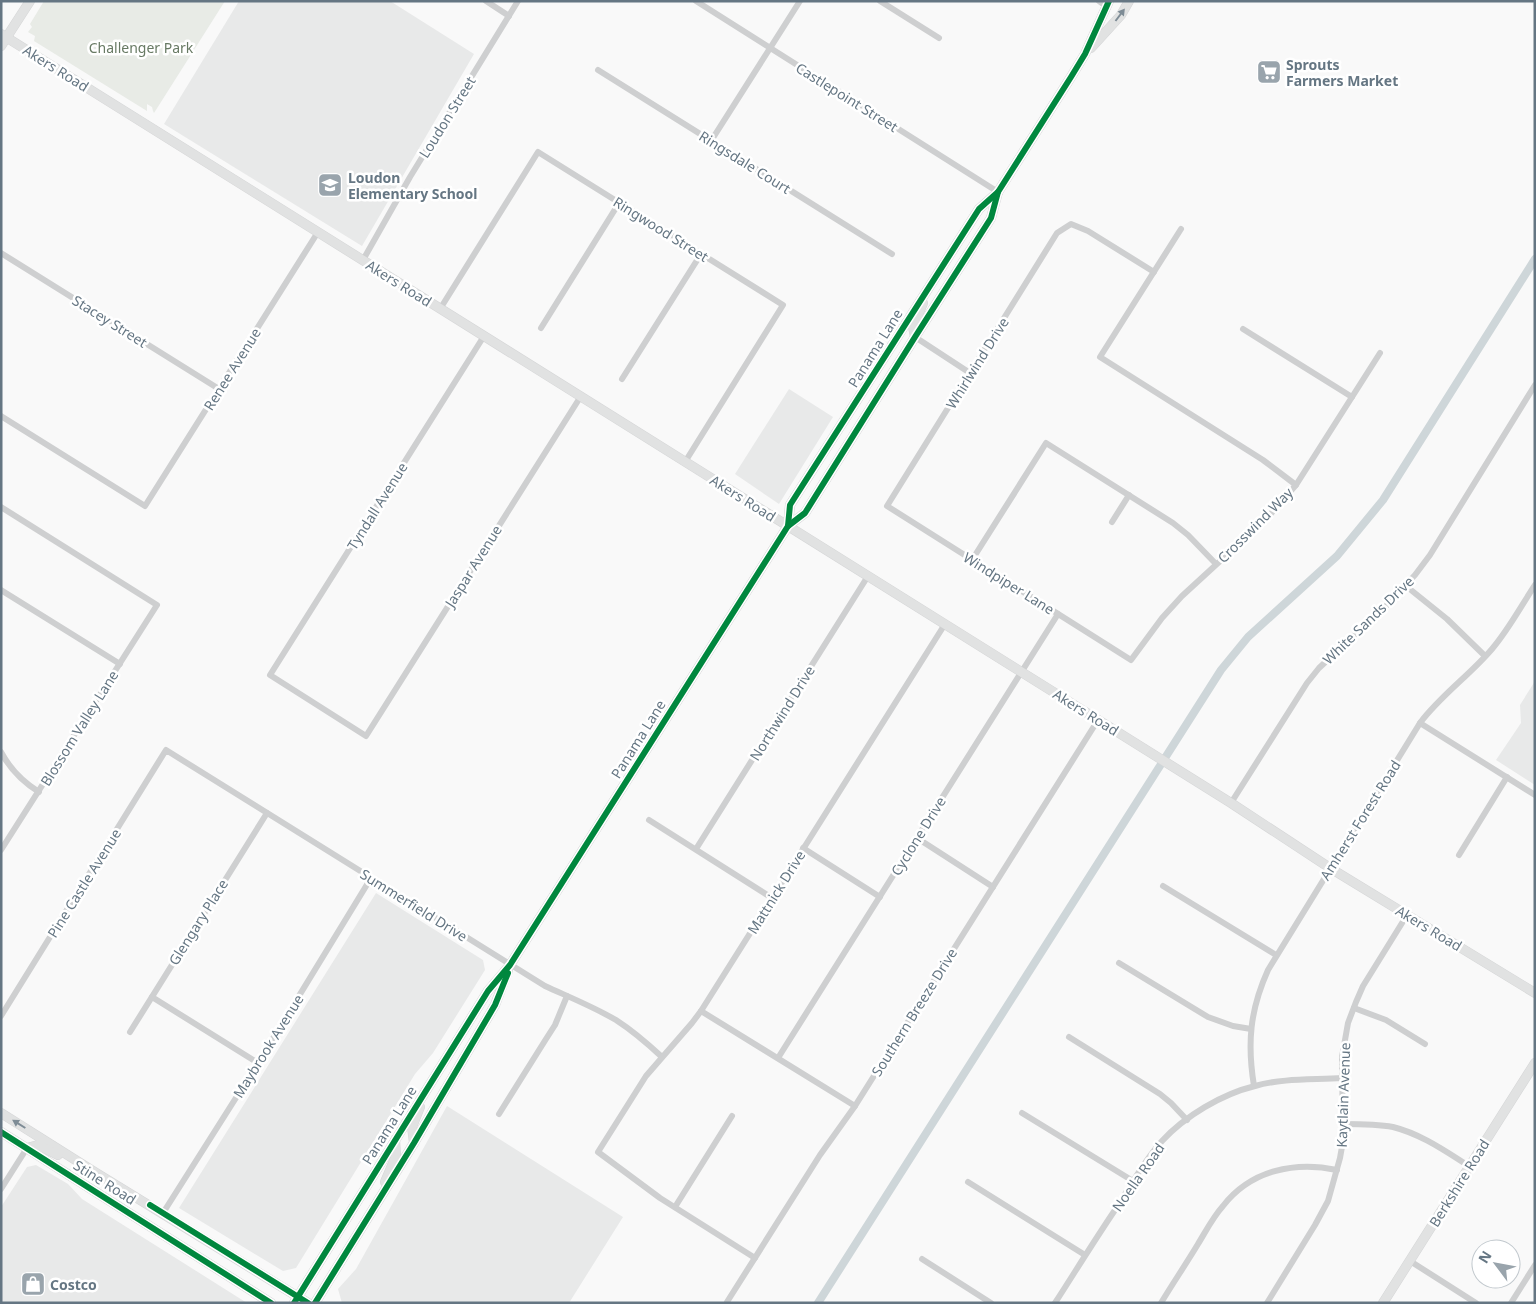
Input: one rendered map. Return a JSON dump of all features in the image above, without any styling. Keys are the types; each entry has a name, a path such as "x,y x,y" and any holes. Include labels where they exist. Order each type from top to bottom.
{"main road":[{"path":"1,46 4,36 30,1"},
{"name":"Panama Lane","path":"1085,54 1121,15 1129,1"},
{"path":"1093,46 1108,15 1104,3"},
{"name":"Panama Lane","path":"788,526 790,505 979,209 998,192 1085,54 1104,3"},
{"name":"Akers Road","path":"4,36 1231,803 1330,868 1535,993"},
{"name":"Panama Lane","path":"296,1299 488,991 510,965 788,526 805,513 992,218 998,192"},
{"path":"915,337 913,327 936,276"},
{"name":"Panama Lane","path":"315,1303 414,1143 495,1005 510,965"},
{"name":"Berkshire Road","path":"1383,1303 1535,1063"},
{"path":"414,1143 412,1127 431,1081"},
{"name":"Stine Road","path":"1,1113 92,1171 163,1213 296,1299 308,1303"},
{"name":"Stine Road","path":"1,1132 271,1303"},
{"path":"376,1205 396,1156 395,1139"},
{"path":"27,1148 38,1145 92,1171"}],"street":[{"path":"486,1 509,16"},
{"name":"Loudon Street","path":"363,260 410,177 518,1"},
{"name":"Castlepoint Street","path":"696,1 998,192"},
{"path":"711,141 800,1"},
{"path":"880,1 939,38"},
{"name":"Ringsdale Court","path":"598,70 892,254"},
{"name":"Ringwood Street","path":"440,309 538,152 783,305 685,462"},
{"path":"541,328 619,203"},
{"name":"Whirlwind Drive","path":"886,506 1057,233 1071,224 1088,231 1154,272"},
{"path":"1181,228 1100,357 1263,460 1296,485"},
{"name":"Renee Avenue","path":"1,416 145,506 318,232"},
{"name":"Stacey Street","path":"1,254 219,390"},
{"path":"622,379 701,254"},
{"path":"1243,328 1352,397"},
{"name":"Tyndall Avenue","path":"366,736 270,675 484,336"},
{"path":"915,337 970,373"},
{"name":"Crosswind Way","path":"1131,660 1162,618 1182,596 1267,518 1296,485 1380,353"},
{"name":"White Sands Drive","path":"1231,803 1307,683 1320,668 1406,586 1430,555 1535,385"},
{"name":"Jaspar Avenue","path":"366,736 580,396"},
{"path":"972,560 1046,443 1173,523 1216,564"},
{"path":"1112,522 1129,495"},
{"name":"Windpiper Lane","path":"886,506 1131,660"},
{"name":"Blossom Valley Lane","path":"2,510 157,605 2,850"},
{"name":"Northwind Drive","path":"696,849 868,576"},
{"name":"Amherst Forest Road","path":"1254,1086 1250,1063 1251,1029 1261,987 1276,955 1420,723 1440,699 1485,656 1503,635 1535,585"},
{"path":"1406,586 1447,620 1485,656"},
{"path":"1,590 120,664"},
{"name":"Cyclone Drive","path":"778,1058 1058,614"},
{"name":"Mattnick Drive","path":"675,1207 598,1152 646,1076 701,1010 945,624"},
{"name":"Southern Breeze Drive","path":"727,1302 820,1155 855,1106 1098,720"},
{"path":"1420,723 1535,795"},
{"name":"Summerfield Drive","path":"166,750 510,965 545,986 615,1020 643,1040 662,1057"},
{"name":"Pine Castle Avenue","path":"1,1016 166,750"},
{"path":"1,752 20,778 39,792"},
{"path":"1458,855 1508,778"},
{"name":"Glengary Place","path":"130,1032 267,813"},
{"path":"650,820 772,898"},
{"path":"917,838 993,887"},
{"path":"803,848 880,897"},
{"name":"Maybrook Avenue","path":"163,1213 258,1063 371,878"},
{"path":"1163,886 1276,955"},
{"name":"Kaytlain Avenue","path":"1267,1303 1321,1216 1328,1201 1338,1170 1343,1141 1342,1078 1344,1040 1363,986 1407,915"},
{"path":"1120,963 1208,1017 1233,1026 1251,1029"},
{"path":"499,1114 555,1025 568,996"},
{"path":"152,997 258,1063"},
{"path":"1354,1008 1386,1020 1425,1044"},
{"path":"701,1010 855,1106"},
{"path":"1069,1037 1160,1094 1187,1120"},
{"name":"Noella Road","path":"1055,1303 1134,1181 1162,1141 1173,1130 1220,1098 1254,1086 1281,1081 1342,1078"},
{"path":"1022,1113 1134,1181"},
{"path":"732,1116 675,1207 755,1258"},
{"path":"1343,1124 1379,1125 1410,1132 1424,1138 1470,1166"},
{"path":"1,1189 27,1148"},
{"path":"1161,1303 1216,1215 1234,1193 1246,1184 1286,1168 1314,1166 1338,1170"},
{"path":"968,1182 1085,1255"},
{"path":"922,1259 991,1303"},
{"path":"1410,1261 1476,1303"},
{"path":"1511,1303 1535,1265"}],"shaded area":[{"name":"Loudon Elementary School","path":"239,1 390,1 474,54 362,246 164,124"},
{"path":"789,389 833,417 779,504 735,474"},
{"path":"1535,681 1535,785 1496,760 1521,723 1520,705"},
{"path":"376,893 483,960 485,970 433,1053 415,1074 296,1268 283,1271 179,1208"},
{"path":"447,1106 623,1217 569,1303 342,1303 338,1289 356,1269"},
{"path":"36,1165 68,1184 82,1199 247,1303 1,1303 1,1207 27,1167"}],"green space":[{"name":"Challenger Park","path":"44,1 225,1 154,113 152,107 147,104 147,111 34,41 35,36 28,32 32,27 30,24"}],"waterway":[{"path":"818,1303 1221,670 1248,637 1337,556 1383,500 1535,259"}],"cycle path":[{"path":"788,526 790,505 979,209 998,192 1071,77 1085,54 1109,1"},
{"path":"294,1303 488,991 510,965 788,526 805,513 991,218 998,192"},
{"path":"315,1303 414,1143 495,1005 508,973"},
{"path":"1,1132 271,1303"},
{"path":"150,1205 308,1303"}],"place":[{"name":"Sprouts Farmers Market","path":"1269,72"},
{"name":"Loudon Elementary School","path":"330,185"},
{"name":"Costco","path":"33,1284"}]}
